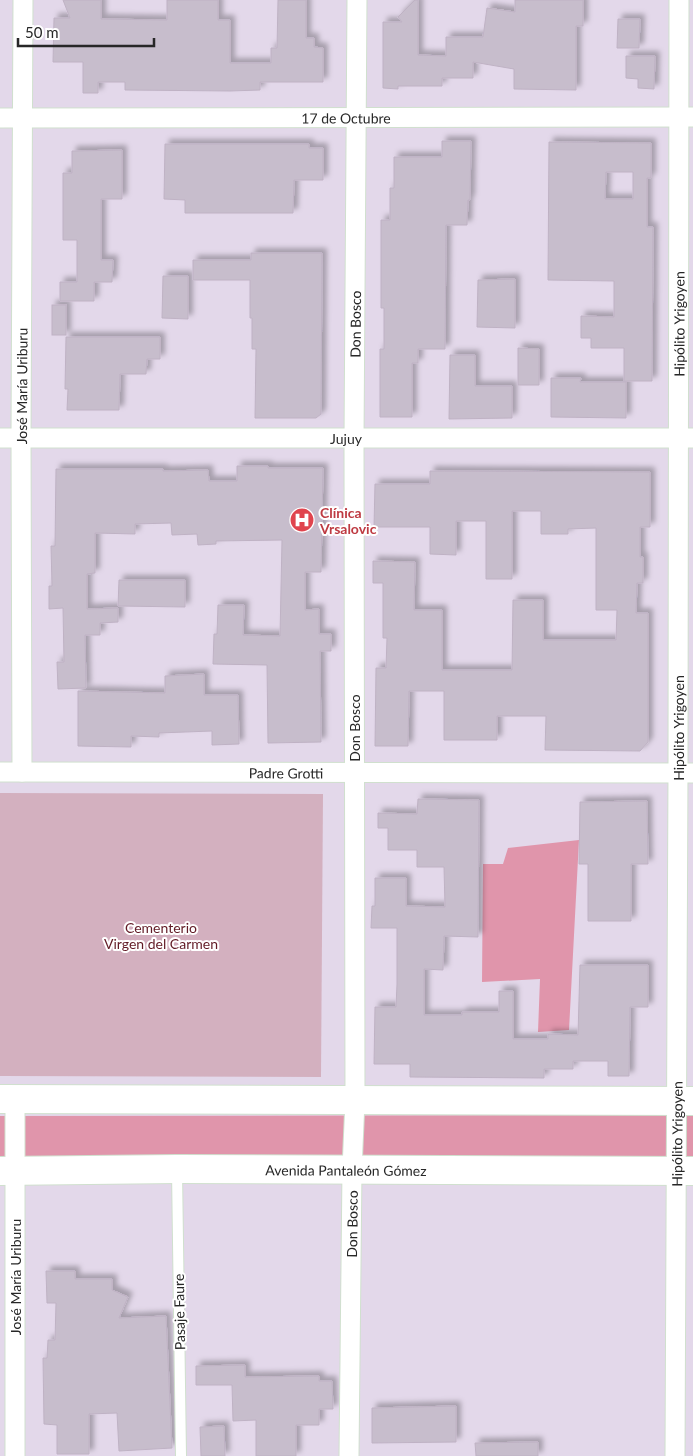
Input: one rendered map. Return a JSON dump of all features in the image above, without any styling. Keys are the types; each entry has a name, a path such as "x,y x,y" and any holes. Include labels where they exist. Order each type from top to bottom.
{"main road":[{"path":"7,1098 684,1102"},
{"name":"Avenida Pantaleón Gómez","path":"8,1171 177,1168 684,1171"}],"street":[{"name":"José María Uriburu","path":"22,772 23,0"},
{"name":"Don Bosco","path":"349,1456 352,1169 355,1101 354,439 357,0"},
{"name":"Hipólito Yrigoyen","path":"675,1456 684,1171 686,772 686,117 679,0"},
{"name":"17 de Octubre","path":"0,118 686,117"},
{"name":"Jujuy","path":"0,438 686,438"},
{"name":"Padre Grotti","path":"0,772 686,772"},
{"name":"José María Uriburu","path":"7,1098 15,1456"}],"lane":[{"name":"Pasaje Faure","path":"177,1168 181,1456"}],"shaded area":[{"path":"579,840 569,1030 538,1032 540,979 482,982 483,864 503,864 508,848"},
{"path":"693,1115 693,1161 0,1164 0,1116"}],"green space":[{"name":"Cementerio Virgen del Carmen","path":"0,793 323,794 321,1077 0,1076"}],"building":[{"path":"63,0 101,0 101,19 167,20 167,0 218,0 218,20 230,20 230,63 271,63 271,48 277,48 278,0 306,0 306,38 314,38 314,47 323,48 323,82 260,82 260,90 230,91 125,90 125,82 98,82 98,93 83,93 83,62 53,62 54,18 70,18"},
{"path":"415,0 418,0 418,55 446,56 446,37 483,37 487,8 515,12 515,0 583,0 583,26 576,26 576,90 514,89 514,69 473,62 473,78 442,78 442,86 398,86 398,89 383,88 383,22 402,22 398,17"},
{"path":"618,19 640,19 639,48 617,48"},
{"path":"626,56 655,56 654,89 638,88 638,79 626,78"},
{"path":"442,141 471,141 470,200 468,200 467,225 446,225 445,349 418,349 418,363 412,363 412,417 380,417 380,349 384,349 384,308 381,308 381,220 390,220 390,188 394,188 394,157 442,157"},
{"path":"549,142 651,143 651,178 647,178 647,227 653,227 652,381 624,381 624,348 591,348 591,338 581,338 581,316 614,317 614,281 548,280","holes":["606,172 633,172 633,199 605,199"]},
{"path":"165,144 309,144 309,148 323,148 323,180 294,180 293,213 185,213 185,200 164,199"},
{"path":"122,150 122,199 101,199 101,260 113,260 112,282 94,282 94,301 60,301 60,282 77,282 77,240 63,240 63,173 72,173 72,151"},
{"path":"251,253 322,253 321,414 316,418 255,418 256,349 252,349 250,280 193,280 193,260 251,260"},
{"path":"163,276 188,276 188,319 162,318"},
{"path":"515,279 515,328 477,327 478,280"},
{"path":"52,305 66,305 66,335 52,335"},
{"path":"66,337 160,337 160,359 147,359 146,374 120,374 119,410 67,410 68,389 65,389"},
{"path":"518,348 539,349 539,385 518,385"},
{"path":"450,355 475,355 475,386 512,386 512,418 449,419"},
{"path":"551,378 581,378 580,382 626,382 626,418 551,417"},
{"path":"237,466 323,468 321,572 305,572 305,610 319,609 319,634 331,634 331,651 320,651 321,742 268,743 267,665 213,664 214,634 217,634 218,605 244,605 243,635 280,636 282,540 216,541 216,544 198,545 197,534 172,535 171,523 135,524 135,534 95,533 95,573 87,574 87,609 118,608 118,622 100,623 100,635 85,635 86,688 58,689 57,662 64,662 63,608 49,609 49,586 52,586 51,546 55,546 56,469 208,470 209,481 237,481"},
{"path":"430,471 650,472 650,527 640,527 640,557 643,557 643,583 637,583 636,613 648,613 648,742 640,751 545,750 546,716 497,716 497,740 444,740 444,691 409,691 408,746 375,746 376,668 386,668 387,638 383,638 383,583 373,583 373,561 415,562 414,610 442,610 442,670 512,670 513,600 543,600 543,640 616,640 617,610 596,610 596,528 568,529 568,534 541,534 541,511 512,511 512,579 486,579 486,521 456,521 456,555 430,554 430,527 374,527 375,484 430,484"},
{"path":"119,580 185,580 185,607 118,606"},
{"path":"204,674 204,695 238,695 239,744 212,745 212,731 159,733 159,737 131,736 131,747 78,746 78,691 165,693 165,676"},
{"path":"418,799 479,800 478,937 444,936 443,970 424,969 424,1015 462,1015 462,1012 499,1012 499,991 513,991 513,1039 548,1039 548,1034 578,1035 580,965 648,965 648,1007 630,1007 629,1076 608,1076 608,1061 573,1061 573,1069 544,1069 544,1078 410,1077 410,1064 374,1064 375,1007 396,1007 397,984 397,928 371,928 372,906 375,906 375,878 406,878 406,906 445,907 444,867 417,867 417,850 388,850 388,828 378,828 378,813 417,814"},
{"path":"647,801 648,864 631,864 631,921 588,921 588,864 579,864 580,802"},
{"path":"46,1271 75,1271 75,1279 112,1279 112,1290 128,1297 119,1318 166,1316 172,1448 119,1451 117,1413 89,1414 89,1454 57,1454 57,1425 44,1424 43,1358 47,1358 48,1340 55,1340 56,1303 47,1303"},
{"path":"245,1365 245,1377 319,1376 319,1381 332,1381 333,1409 319,1409 319,1425 296,1425 296,1456 256,1456 256,1420 233,1421 232,1385 196,1385 196,1366"},
{"path":"456,1406 456,1442 372,1443 372,1408"},
{"path":"224,1426 225,1456 201,1456 200,1427"},
{"path":"538,1442 538,1456 476,1456 475,1443"}],"place":[{"name":"Clínica Vrsalovic","path":"302,520"}]}
